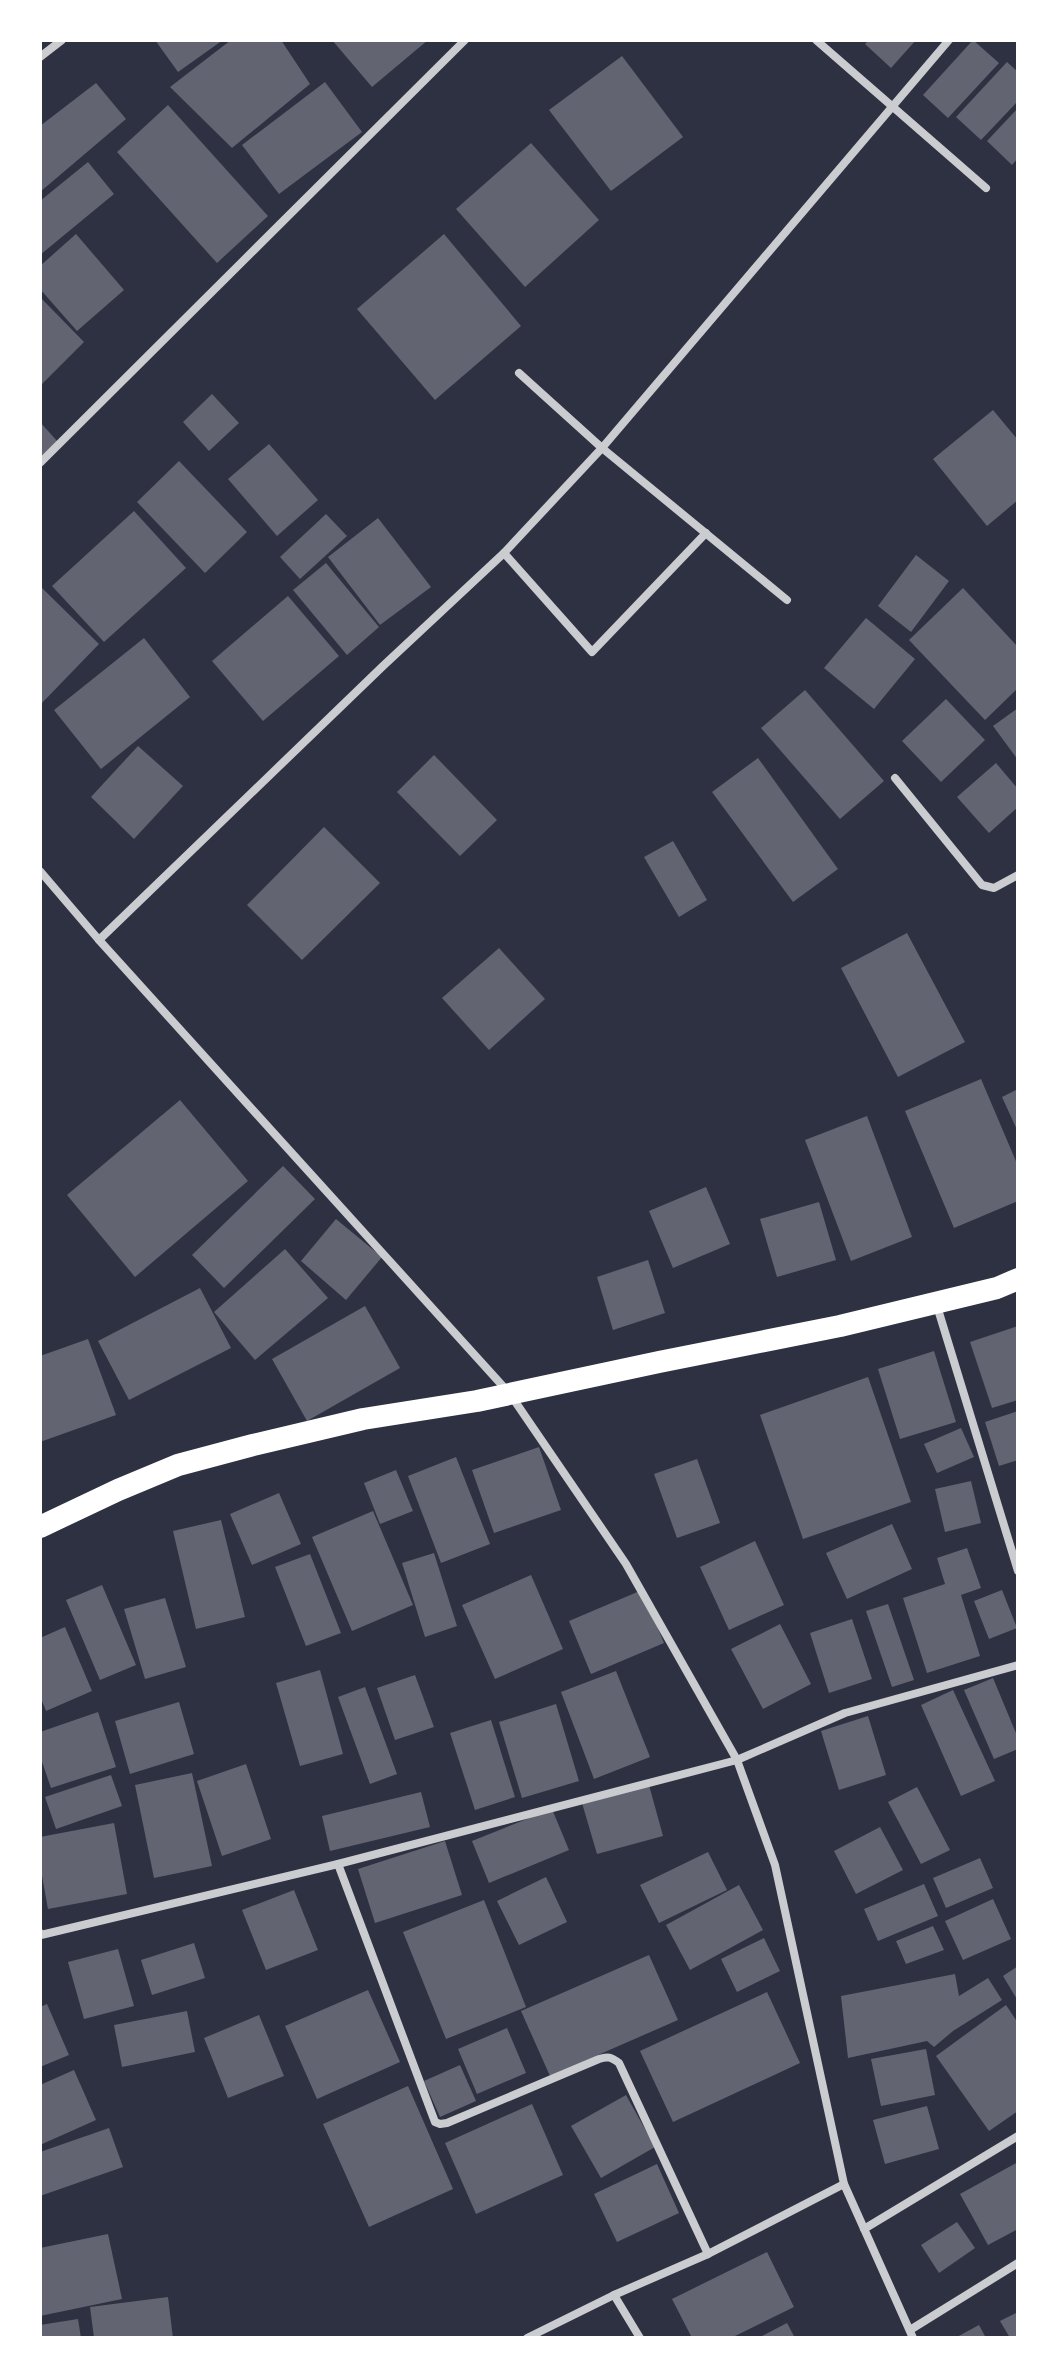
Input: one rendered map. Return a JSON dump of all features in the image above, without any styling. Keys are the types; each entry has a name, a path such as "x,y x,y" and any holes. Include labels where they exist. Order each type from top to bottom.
{"highway":[{"path":"40,1527 178,1465 326,1427 510,1394 826,1329 997,1288 1018,1279"}],"street":[{"path":"40,57 62,40"},
{"path":"40,463 465,40"},
{"path":"816,40 986,188"},
{"path":"99,940 504,553 602,448 949,40"},
{"path":"519,373 602,448 787,600"},
{"path":"504,553 592,652 706,533"},
{"path":"895,778 982,885 994,888 1018,875"},
{"path":"40,871 510,1394 626,1564 737,1760 775,1865 844,2184 912,2334 1018,2263"},
{"path":"935,1302 1018,1571"},
{"path":"40,1933 338,1864 737,1760 845,1713 1018,1665"},
{"path":"338,1864 435,2122 447,2123 599,2059 612,2058 619,2063 708,2254"},
{"path":"864,2229 1018,2136"},
{"path":"527,2338 708,2254 844,2184"},
{"path":"614,2295 640,2338"}],"building":[{"path":"155,40 223,40 178,72"},
{"path":"231,40 281,40 310,84 232,148 170,87"},
{"path":"332,40 428,40 372,87"},
{"path":"869,40 916,40 891,68 865,44"},
{"path":"973,40 999,63 948,118 923,95"},
{"path":"622,56 683,137 611,191 549,110"},
{"path":"1007,62 1018,72 1018,101 981,140 956,117"},
{"path":"325,82 362,132 279,194 242,145"},
{"path":"96,83 126,119 40,192 40,126"},
{"path":"168,105 268,216 217,263 117,152"},
{"path":"1018,108 1018,158 1012,165 987,141"},
{"path":"531,143 599,220 525,287 456,209"},
{"path":"88,162 114,194 40,255 40,201"},
{"path":"76,234 124,290 77,331 40,289 40,266"},
{"path":"444,234 521,326 435,400 357,309"},
{"path":"40,297 84,342 40,386"},
{"path":"212,394 239,423 209,451 183,422"},
{"path":"993,410 1018,440 1018,500 987,526 933,459"},
{"path":"40,422 58,442 40,458"},
{"path":"269,444 318,500 277,536 228,479"},
{"path":"179,461 247,532 205,573 137,502"},
{"path":"134,511 186,568 104,642 52,586"},
{"path":"326,514 347,536 300,579 280,557"},
{"path":"378,518 431,587 380,625 328,557"},
{"path":"916,555 949,581 911,632 878,606"},
{"path":"326,563 379,627 347,655 293,590"},
{"path":"42,588 99,644 40,705 40,590"},
{"path":"963,588 1018,647 1018,688 985,720 909,640"},
{"path":"288,596 339,656 263,721 212,661"},
{"path":"866,618 915,659 874,709 824,668"},
{"path":"144,638 190,697 101,769 54,710"},
{"path":"805,690 884,781 840,819 761,728"},
{"path":"946,699 985,740 941,782 902,741"},
{"path":"1018,708 1018,760 993,726"},
{"path":"138,746 183,786 134,839 91,797"},
{"path":"434,755 497,820 460,856 397,792"},
{"path":"758,758 838,869 793,902 712,792"},
{"path":"996,763 1018,789 1018,807 989,833 957,797"},
{"path":"324,827 380,883 302,960 247,905"},
{"path":"673,841 707,900 679,917 644,857"},
{"path":"907,933 965,1042 898,1077 841,968"},
{"path":"499,948 545,999 489,1050 442,998"},
{"path":"981,1079 1018,1166 1018,1201 954,1228 905,1111"},
{"path":"1018,1089 1018,1132 1002,1097"},
{"path":"180,1100 248,1181 135,1277 67,1195"},
{"path":"867,1116 912,1237 851,1261 805,1140"},
{"path":"283,1166 315,1199 224,1288 192,1255"},
{"path":"706,1187 730,1244 673,1268 649,1211"},
{"path":"819,1202 836,1260 777,1277 760,1219"},
{"path":"336,1219 382,1257 346,1300 301,1261"},
{"path":"285,1249 328,1298 255,1360 214,1312"},
{"path":"648,1260 665,1313 613,1330 597,1277"},
{"path":"200,1288 231,1348 129,1400 98,1341"},
{"path":"365,1306 400,1368 307,1421 272,1359"},
{"path":"1018,1326 1018,1400 992,1408 970,1342"},
{"path":"88,1339 116,1415 40,1442 40,1356"},
{"path":"934,1351 956,1422 900,1439 878,1369"},
{"path":"868,1377 911,1502 803,1539 760,1415"},
{"path":"1018,1411 1018,1460 999,1466 985,1422"},
{"path":"961,1428 974,1457 937,1473 924,1444"},
{"path":"539,1447 561,1510 494,1533 472,1470"},
{"path":"456,1457 490,1544 441,1563 408,1476"},
{"path":"697,1459 720,1523 677,1538 654,1474"},
{"path":"396,1470 413,1511 380,1524 364,1483"},
{"path":"971,1481 981,1523 945,1532 935,1489"},
{"path":"279,1493 301,1544 252,1565 230,1514"},
{"path":"373,1511 413,1605 352,1631 312,1537"},
{"path":"221,1520 245,1617 196,1629 173,1531"},
{"path":"892,1524 912,1569 847,1599 826,1553"},
{"path":"755,1541 784,1605 729,1630 700,1567"},
{"path":"967,1548 981,1588 961,1595 980,1656 927,1673 903,1598 945,1584 937,1558"},
{"path":"434,1553 457,1626 425,1637 402,1563"},
{"path":"310,1554 341,1633 306,1646 275,1567"},
{"path":"531,1575 563,1649 495,1679 462,1605"},
{"path":"102,1585 136,1665 100,1680 66,1600"},
{"path":"642,1590 664,1643 591,1674 569,1621"},
{"path":"1002,1590 1017,1628 989,1639 974,1601"},
{"path":"165,1598 186,1667 145,1679 124,1609"},
{"path":"888,1604 914,1680 892,1687 866,1611"},
{"path":"852,1619 872,1679 829,1693 810,1633"},
{"path":"780,1624 811,1684 763,1709 731,1649"},
{"path":"65,1627 92,1691 46,1711 40,1696 40,1638"},
{"path":"320,1670 343,1754 300,1766 276,1683"},
{"path":"616,1671 650,1757 594,1779 561,1692"},
{"path":"415,1675 434,1727 395,1740 377,1688"},
{"path":"993,1678 1018,1738 1018,1749 994,1759 964,1690"},
{"path":"365,1687 397,1774 370,1784 338,1697"},
{"path":"953,1690 995,1781 961,1796 921,1705"},
{"path":"179,1702 194,1754 130,1774 115,1721"},
{"path":"556,1704 579,1781 522,1798 499,1722"},
{"path":"98,1712 116,1767 51,1788 40,1756 40,1732"},
{"path":"868,1716 886,1775 839,1790 821,1731"},
{"path":"491,1720 515,1797 475,1810 450,1733"},
{"path":"246,1764 271,1839 222,1856 197,1781"},
{"path":"192,1773 212,1866 154,1878 135,1785"},
{"path":"111,1775 122,1806 56,1829 45,1797"},
{"path":"649,1785 663,1836 597,1854 582,1803"},
{"path":"917,1787 950,1850 921,1864 888,1802"},
{"path":"421,1792 430,1827 330,1851 322,1816"},
{"path":"552,1809 569,1850 489,1883 472,1841"},
{"path":"114,1823 127,1894 48,1909 40,1865 40,1837"},
{"path":"880,1827 903,1870 856,1894 834,1851"},
{"path":"445,1841 462,1895 375,1923 358,1869"},
{"path":"708,1852 727,1890 659,1923 640,1885"},
{"path":"980,1858 993,1888 946,1908 933,1878"},
{"path":"546,1877 567,1922 519,1945 497,1901"},
{"path":"924,1884 938,1916 878,1941 864,1909"},
{"path":"739,1885 763,1930 690,1970 666,1925"},
{"path":"294,1890 318,1950 266,1970 242,1910"},
{"path":"993,1899 1011,1939 963,1960 945,1921"},
{"path":"484,1900 526,2007 446,2039 403,1932"},
{"path":"933,1926 944,1950 906,1964 896,1941"},
{"path":"764,1938 780,1971 737,1992 721,1959"},
{"path":"194,1943 205,1978 152,1995 141,1960"},
{"path":"118,1949 134,2006 84,2019 68,1962"},
{"path":"649,1955 678,2020 550,2076 521,2011"},
{"path":"1018,1966 1018,2001 1003,1976"},
{"path":"955,1974 959,1996 988,1978 1002,2000 934,2047 927,2041 848,2058 841,1996"},
{"path":"368,1990 400,2062 317,2099 285,2026"},
{"path":"767,1992 800,2063 673,2122 640,2051"},
{"path":"47,2004 69,2055 40,2067 40,2007"},
{"path":"1006,2005 1018,2023 1018,2111 989,2131 936,2056"},
{"path":"187,2011 195,2052 122,2067 114,2025"},
{"path":"259,2015 284,2076 228,2098 204,2038"},
{"path":"507,2028 526,2073 477,2094 458,2049"},
{"path":"926,2049 935,2095 881,2106 871,2059"},
{"path":"460,2065 476,2101 440,2117 424,2081"},
{"path":"74,2070 96,2120 40,2145 40,2085"},
{"path":"408,2086 453,2189 369,2227 323,2124"},
{"path":"626,2095 655,2147 601,2178 571,2126"},
{"path":"532,2104 563,2175 476,2214 445,2143"},
{"path":"927,2106 939,2149 885,2164 873,2120"},
{"path":"109,2128 123,2167 40,2196 40,2152"},
{"path":"1018,2162 1018,2229 988,2245 960,2194"},
{"path":"657,2164 679,2213 617,2242 594,2194"},
{"path":"957,2222 975,2248 939,2273 921,2245"},
{"path":"108,2234 122,2299 40,2316 40,2248"},
{"path":"767,2252 794,2307 731,2338 692,2338 672,2299"},
{"path":"168,2297 173,2338 94,2338 90,2307"},
{"path":"1018,2312 1018,2338 1010,2338 1000,2321"},
{"path":"78,2319 81,2338 40,2338 40,2325"},
{"path":"787,2323 795,2338 758,2338"},
{"path":"979,2325 986,2338 955,2338"}]}
